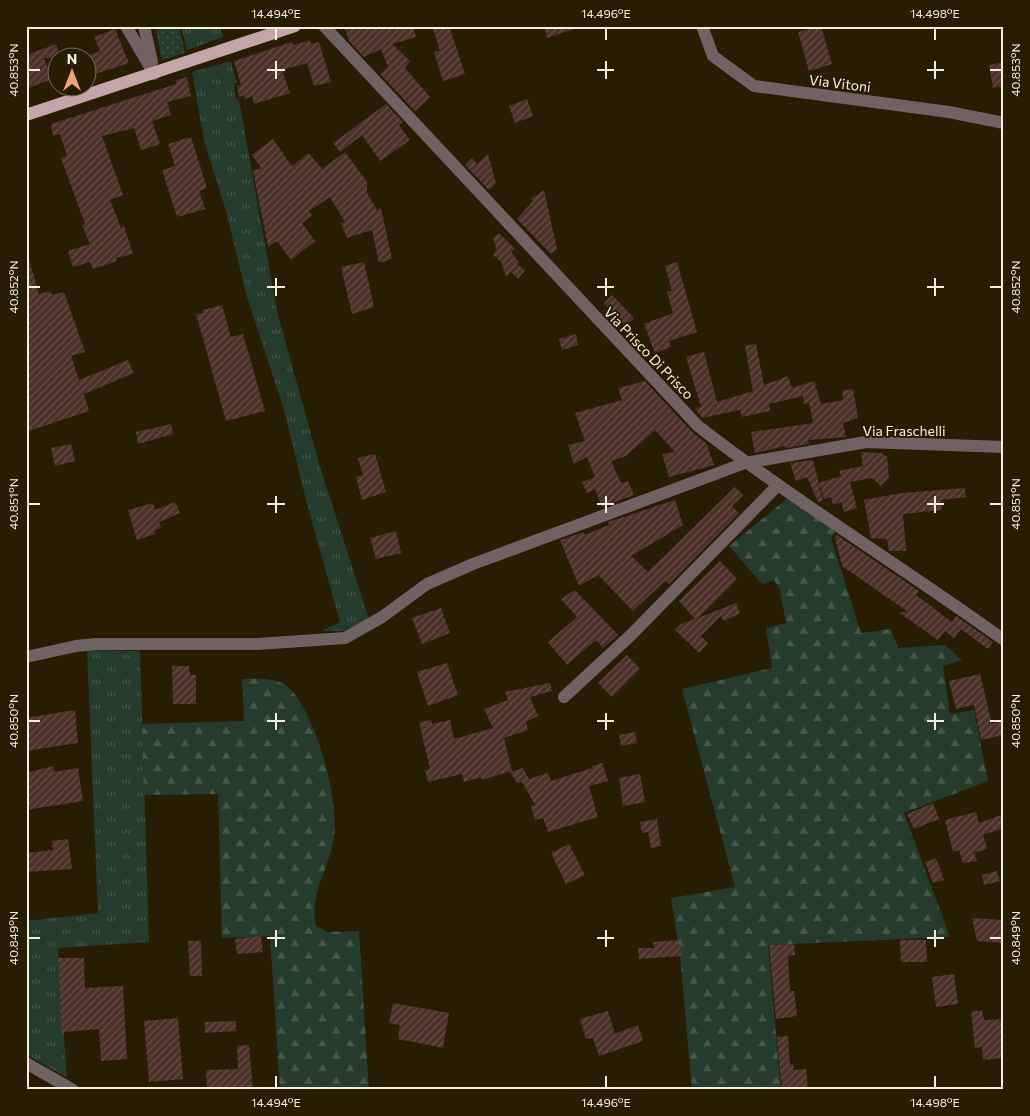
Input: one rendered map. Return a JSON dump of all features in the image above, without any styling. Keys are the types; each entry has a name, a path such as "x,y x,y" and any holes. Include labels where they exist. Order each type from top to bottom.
{"main road":[{"path":"26,115 295,26"}],"street":[{"path":"126,26 154,74"},
{"path":"144,26 154,74"},
{"name":"Via Prisco Di Prisco","path":"324,26 634,360 698,426 745,463 947,598 1004,640"},
{"name":"Via Vitoni","path":"702,26 713,56 754,86 948,112 1004,123"},
{"name":"Via Fraschelli","path":"26,657 76,646 96,644 257,644 345,638 382,617 427,584 472,564 745,463 866,442 1004,447"},
{"path":"564,698 631,634 778,485"},
{"path":"26,1063 73,1090"}],"green space":[{"path":"155,26 179,26 185,53 162,60"},
{"path":"181,26 220,26 223,37 187,50"},
{"path":"231,61 237,83 234,83 235,98 239,100 277,311 320,467 369,619 344,631 322,631 340,622 306,500 284,410 247,297 226,211 204,141 192,72"},
{"path":"788,498 836,531 831,538 861,633 891,629 898,648 945,645 962,660 943,666 950,714 974,710 988,781 904,813 950,937 768,945 781,1090 692,1090 680,955 671,898 735,887 682,689 772,668 766,628 786,623 780,590 774,580 762,584 729,546"},
{"path":"87,650 140,651 149,942 58,948 67,1078 26,1054 26,921 98,913"},
{"path":"242,679 271,680 287,686 307,714 323,757 329,780 335,822 332,849 317,892 315,903 316,926 328,932 359,931 369,1090 280,1090 270,936 222,938 218,794 144,795 142,724 244,721"}],"building":[{"path":"344,26 413,26 416,37 392,44 410,61 405,68 430,97 415,111 380,74 388,67 381,49 364,57 349,41"},
{"path":"432,26 449,26 465,74 443,81 434,52 440,51"},
{"path":"544,26 576,26 577,28 547,38"},
{"path":"821,26 832,64 809,71 798,32"},
{"path":"115,29 129,63 98,73 98,52 100,51 94,37"},
{"path":"310,40 311,44 319,42 331,82 314,86 307,63 282,70 290,93 254,104 252,96 245,99 244,95 239,97 237,86 241,85 234,61 292,42 293,45"},
{"path":"56,44 57,48 48,48 48,58 44,58 48,68 48,81 26,89 26,55"},
{"path":"1004,62 1004,86 993,88 989,65"},
{"path":"187,77 191,96 167,102 171,115 152,121 160,144 141,150 134,128 102,136 123,195 110,200 121,228 124,226 133,254 116,258 117,261 93,269 90,262 73,267 68,251 90,244 82,225 85,224 61,158 67,156 60,134 53,136 51,124 176,84 176,80"},
{"path":"527,99 533,116 515,123 509,106"},
{"path":"386,104 403,122 399,125 410,140 380,161 362,135 340,152 333,143"},
{"path":"191,137 207,188 199,191 205,209 177,217 162,170 175,166 168,144"},
{"path":"273,139 292,166 309,153 322,169 345,152 367,182 367,193 377,210 381,208 392,259 379,263 372,230 347,238 341,223 345,222 330,197 309,211 312,215 302,223 315,241 291,260 277,241 268,247 253,171 261,168 252,155"},
{"path":"488,154 496,183 489,190 465,165 472,158 477,164"},
{"path":"544,190 557,249 551,254 517,219 533,201 531,199"},
{"path":"499,233 515,249 511,252 519,262 517,264 525,270 518,279 511,272 506,277 501,262 493,255 497,250 493,238"},
{"path":"26,260 29,260 39,294 50,291 52,295 64,292 85,352 71,356 79,380 128,360 134,373 84,394 89,411 26,432"},
{"path":"364,262 374,307 352,314 341,267"},
{"path":"677,262 697,332 669,341 671,347 655,353 644,324 673,313 667,292 672,291 665,266"},
{"path":"612,295 634,318 626,326 604,303"},
{"path":"222,305 231,337 243,334 265,411 226,421 196,314 204,313 203,310"},
{"path":"576,334 578,345 562,350 559,339"},
{"path":"756,344 764,385 788,376 792,388 814,381 821,404 843,400 842,391 853,389 858,418 843,423 846,437 808,440 809,444 786,448 785,446 755,453 751,432 813,423 809,403 804,404 803,396 769,404 770,411 742,417 740,410 702,418 695,408 701,407 686,357 704,352 717,402 753,391 745,346"},
{"path":"645,381 692,432 707,444 714,465 669,477 662,454 675,452 655,430 626,456 611,461 621,483 628,481 634,495 602,507 595,489 587,493 582,482 595,477 587,457 574,464 568,445 585,441 575,413 622,400 618,388"},
{"path":"171,424 173,434 138,444 136,432"},
{"path":"71,444 75,461 55,466 51,448"},
{"path":"861,452 881,453 887,457 889,477 881,486 872,478 850,482 857,508 844,512 841,502 833,505 831,497 824,499 819,483 841,476 839,471 863,466"},
{"path":"375,454 386,492 362,500 356,477 363,475 358,458"},
{"path":"813,460 823,501 818,502 807,477 796,481 790,463"},
{"path":"735,487 743,495 732,506 739,513 669,584 665,581 633,611 598,575 579,586 560,540 584,532 585,535 609,525 608,522 675,500 683,525 631,556 648,572"},
{"path":"965,488 966,497 941,500 942,510 903,514 906,551 889,551 887,539 871,538 864,500 902,493"},
{"path":"175,502 180,513 159,522 161,528 154,530 155,534 137,540 128,510 153,503 155,510"},
{"path":"396,531 401,553 376,559 370,538"},
{"path":"837,535 919,591 916,595 952,622 956,616 993,642 988,649 961,629 954,638 945,631 938,640 900,613 907,611 842,566 835,538"},
{"path":"720,561 737,579 698,618 736,603 740,613 724,621 721,616 701,636 708,643 699,653 675,630 681,624 695,619 679,601"},
{"path":"575,590 618,635 603,648 596,640 567,665 548,642 577,617 561,599"},
{"path":"441,608 450,633 422,644 412,618"},
{"path":"627,655 640,669 612,697 598,683"},
{"path":"447,663 458,695 428,706 417,672"},
{"path":"172,666 189,666 190,675 196,675 196,704 173,704"},
{"path":"980,674 992,724 1004,720 1004,735 981,740 974,705 956,709 949,681"},
{"path":"550,683 552,691 530,697 538,716 526,722 528,730 504,738 512,771 482,780 481,777 464,782 462,774 428,782 425,770 430,769 419,722 431,720 432,724 450,720 454,739 493,728 484,709 508,700 505,692"},
{"path":"75,710 78,743 26,751 26,718"},
{"path":"635,732 637,743 621,746 619,735"},
{"path":"602,763 608,781 589,786 598,817 548,832 543,818 535,820 531,806 535,805 522,782 517,783 510,772 523,768 529,779 548,773 551,781"},
{"path":"53,766 54,772 78,768 83,801 26,810 26,773"},
{"path":"640,774 645,802 623,806 619,778"},
{"path":"933,803 939,819 914,829 907,814"},
{"path":"976,812 979,823 1004,814 1004,828 983,835 987,849 974,853 977,861 963,863 959,850 953,852 945,820"},
{"path":"657,819 661,846 651,848 648,832 642,833 640,822"},
{"path":"68,839 72,869 26,872 26,853 53,850 52,841"},
{"path":"569,844 585,875 566,884 551,853"},
{"path":"936,858 944,880 933,883 925,862"},
{"path":"997,871 1000,881 984,885 982,875"},
{"path":"972,918 1004,920 1004,943 977,941"},
{"path":"261,936 263,952 237,954 235,939"},
{"path":"678,940 682,956 639,959 638,948 654,948 653,942"},
{"path":"900,940 926,940 927,962 901,962"},
{"path":"188,941 201,941 202,976 190,976"},
{"path":"794,944 795,955 788,956 790,991 794,991 797,1016 776,1019 769,945"},
{"path":"58,958 84,958 85,988 123,986 127,1059 101,1061 99,1029 62,1032"},
{"path":"954,974 958,1004 936,1007 932,977"},
{"path":"393,1003 449,1013 443,1048 398,1039 400,1025 389,1023"},
{"path":"982,1010 984,1020 1004,1019 1004,1058 983,1060 982,1047 975,1048 971,1012"},
{"path":"608,1011 615,1034 638,1025 643,1041 599,1056 593,1038 586,1039 580,1019"},
{"path":"178,1018 183,1079 149,1082 144,1021"},
{"path":"236,1021 236,1031 205,1033 205,1022"},
{"path":"788,1036 790,1065 793,1064 794,1070 806,1069 808,1090 782,1090 777,1037"},
{"path":"249,1045 253,1090 207,1090 206,1070 238,1069 237,1046"}]}
